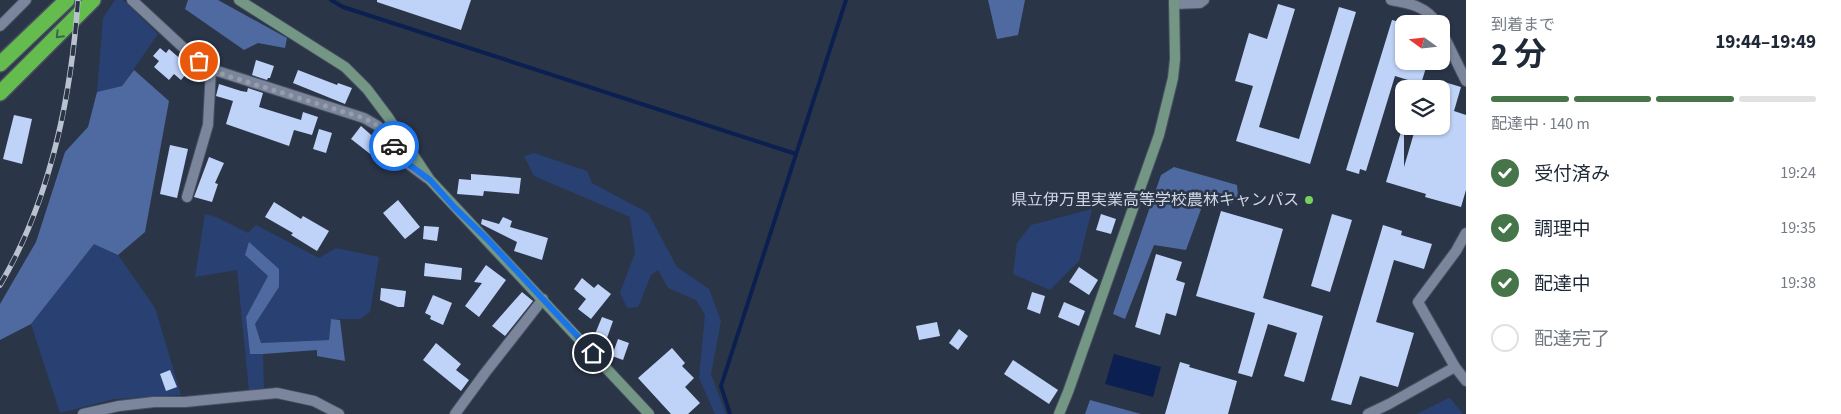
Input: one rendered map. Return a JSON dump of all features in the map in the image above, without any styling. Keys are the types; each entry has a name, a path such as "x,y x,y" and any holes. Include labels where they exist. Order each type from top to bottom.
{"highway":[{"path":"0,64 67,0"},
{"path":"0,93 94,0"}],"street":[{"path":"0,26 26,0"},
{"path":"132,0 188,52 211,70 364,118 378,126 407,163 430,180 649,414"},
{"path":"239,0 345,67 367,89 388,116 430,180"},
{"path":"1059,414 1159,135 1173,78 1175,59 1174,2 1200,3 1204,0"},
{"path":"1391,0 1411,3 1426,10 1430,15"},
{"path":"1450,49 1466,82"},
{"path":"187,197 208,125 211,70"},
{"path":"1466,234 1456,251 1418,302 1454,367 1466,381"},
{"path":"455,414 543,299"},
{"path":"1368,414 1454,367"},
{"path":"83,414 120,406 154,402 186,402 277,394 314,401 339,414"}],"shaded area":[{"path":"115,0 123,0 158,34 122,86 97,92 103,18"},
{"path":"188,0 218,0 287,38 285,48 258,43 244,50 185,9"},
{"path":"988,0 1025,0 1018,35 997,39"},
{"path":"134,70 169,101 145,232 118,255 94,244 31,324 0,340 0,304 36,242 65,152 88,127 97,92 122,86"},
{"path":"534,153 587,171 592,183 648,213 677,267 709,289 721,321 711,374 726,414 715,414 699,378 705,315 696,300 668,288 658,270 651,275 638,307 627,308 620,293 635,253 630,217 534,176 524,156"},
{"path":"1174,167 1237,185 1238,196 1230,205 1204,201 1186,250 1154,245 1125,319 1113,314 1161,175"},
{"path":"1092,209 1079,261 1050,290 1013,274 1017,243 1031,225"},
{"path":"205,214 216,217 248,233 256,225 319,258 336,248 379,257 370,312 360,319 331,319 329,340 261,343 255,324 279,287 279,269 245,255 268,276 246,317 250,353 263,354 264,388 249,391 237,270 195,277"},
{"path":"249,242 279,269 279,287 255,324 261,343 329,340 331,319 340,320 345,361 317,356 317,350 250,354 246,317 268,276 245,255"},
{"path":"94,243 118,255 155,308 181,395 114,399 60,413 31,324"},
{"path":"1114,354 1161,367 1153,397 1105,384"},
{"path":"1449,398 1463,414 1417,414"},
{"path":"1090,400 1141,414 1085,414"}],"building":[{"path":"377,0 471,0 461,30 377,2"},
{"path":"1278,4 1295,9 1259,127 1299,139 1339,7 1356,12 1310,164 1236,141 1253,86 1235,81 1249,33 1267,39"},
{"path":"1392,20 1395,21 1395,70 1425,70 1422,80 1408,80 1395,76 1366,171 1360,169 1359,174 1346,170"},
{"path":"160,48 166,53 169,49 184,62 181,67 187,73 181,80 174,74 169,80 154,67 159,61 153,56"},
{"path":"256,60 274,66 270,78 267,80 252,75"},
{"path":"298,70 337,85 338,83 352,88 345,104 293,83"},
{"path":"219,84 241,91 247,92 248,88 263,93 259,107 301,120 303,112 318,117 312,135 294,130 289,146 226,124 233,101 216,96"},
{"path":"1450,84 1461,87 1454,111 1466,115 1466,190 1461,207 1425,197 1426,194 1386,182 1400,135 1404,135 1404,167 1413,135 1450,135"},
{"path":"14,115 32,119 22,164 3,159"},
{"path":"361,126 387,149 378,160 351,139"},
{"path":"319,129 332,133 326,153 313,149"},
{"path":"170,145 188,149 177,198 160,194"},
{"path":"209,157 224,163 215,183 218,184 212,202 194,197"},
{"path":"471,174 521,178 519,194 484,191 483,196 457,194 459,179 471,180"},
{"path":"398,200 420,227 405,239 383,213"},
{"path":"274,202 301,219 303,216 329,231 317,251 291,235 293,233 265,217"},
{"path":"1221,211 1283,229 1263,298 1323,316 1304,382 1284,376 1297,333 1268,324 1252,377 1238,373 1255,313 1196,296"},
{"path":"1101,214 1116,219 1111,234 1096,230"},
{"path":"1332,214 1352,220 1330,292 1311,286"},
{"path":"503,217 512,221 510,227 548,238 542,260 514,251 517,242 481,224 482,219 499,224"},
{"path":"1383,225 1402,231 1401,235 1432,244 1424,269 1394,260 1376,322 1414,333 1398,387 1360,376 1351,405 1331,400"},
{"path":"424,226 439,227 437,241 423,239"},
{"path":"1156,254 1182,262 1176,280 1185,283 1176,316 1166,313 1160,335 1135,327"},
{"path":"425,263 462,268 461,280 424,276"},
{"path":"486,265 506,280 479,317 465,306 482,283 474,282"},
{"path":"1079,267 1098,280 1089,295 1069,282"},
{"path":"582,278 594,288 598,284 611,294 591,319 578,309 586,299 574,289"},
{"path":"381,288 406,291 404,307 398,307 380,300"},
{"path":"522,292 533,301 505,336 492,326"},
{"path":"1032,292 1045,296 1040,314 1027,309"},
{"path":"433,295 452,303 443,325 430,319 431,316 425,313"},
{"path":"1064,302 1085,311 1079,326 1058,317"},
{"path":"602,317 613,321 607,338 595,334"},
{"path":"937,322 940,336 919,340 916,326"},
{"path":"959,329 968,336 958,350 949,343"},
{"path":"618,339 629,343 623,360 612,356"},
{"path":"436,343 461,364 456,370 469,380 461,391 423,360"},
{"path":"672,348 685,363 682,366 694,378 685,387 700,403 688,414 671,414 638,378"},
{"path":"1013,360 1058,390 1049,404 1004,374"},
{"path":"1180,362 1190,365 1189,367 1237,381 1228,414 1165,414"},
{"path":"170,370 177,387 166,391 160,374"}],"waterway":[{"path":"331,0 343,7 796,154"},
{"path":"730,414 721,386 846,0"}],"railway":[{"path":"0,285 18,252 33,218 55,147 64,111 70,74 78,0"}],"way so far":[{"path":"199,61 211,70 231,77 364,118 378,126 394,146"}],"place":[{"name":"県立伊万里実業高等学校農林キャンパス","path":"1309,200"}],"route":[{"path":"394,146 407,163 430,180 487,239 593,353"}]}
